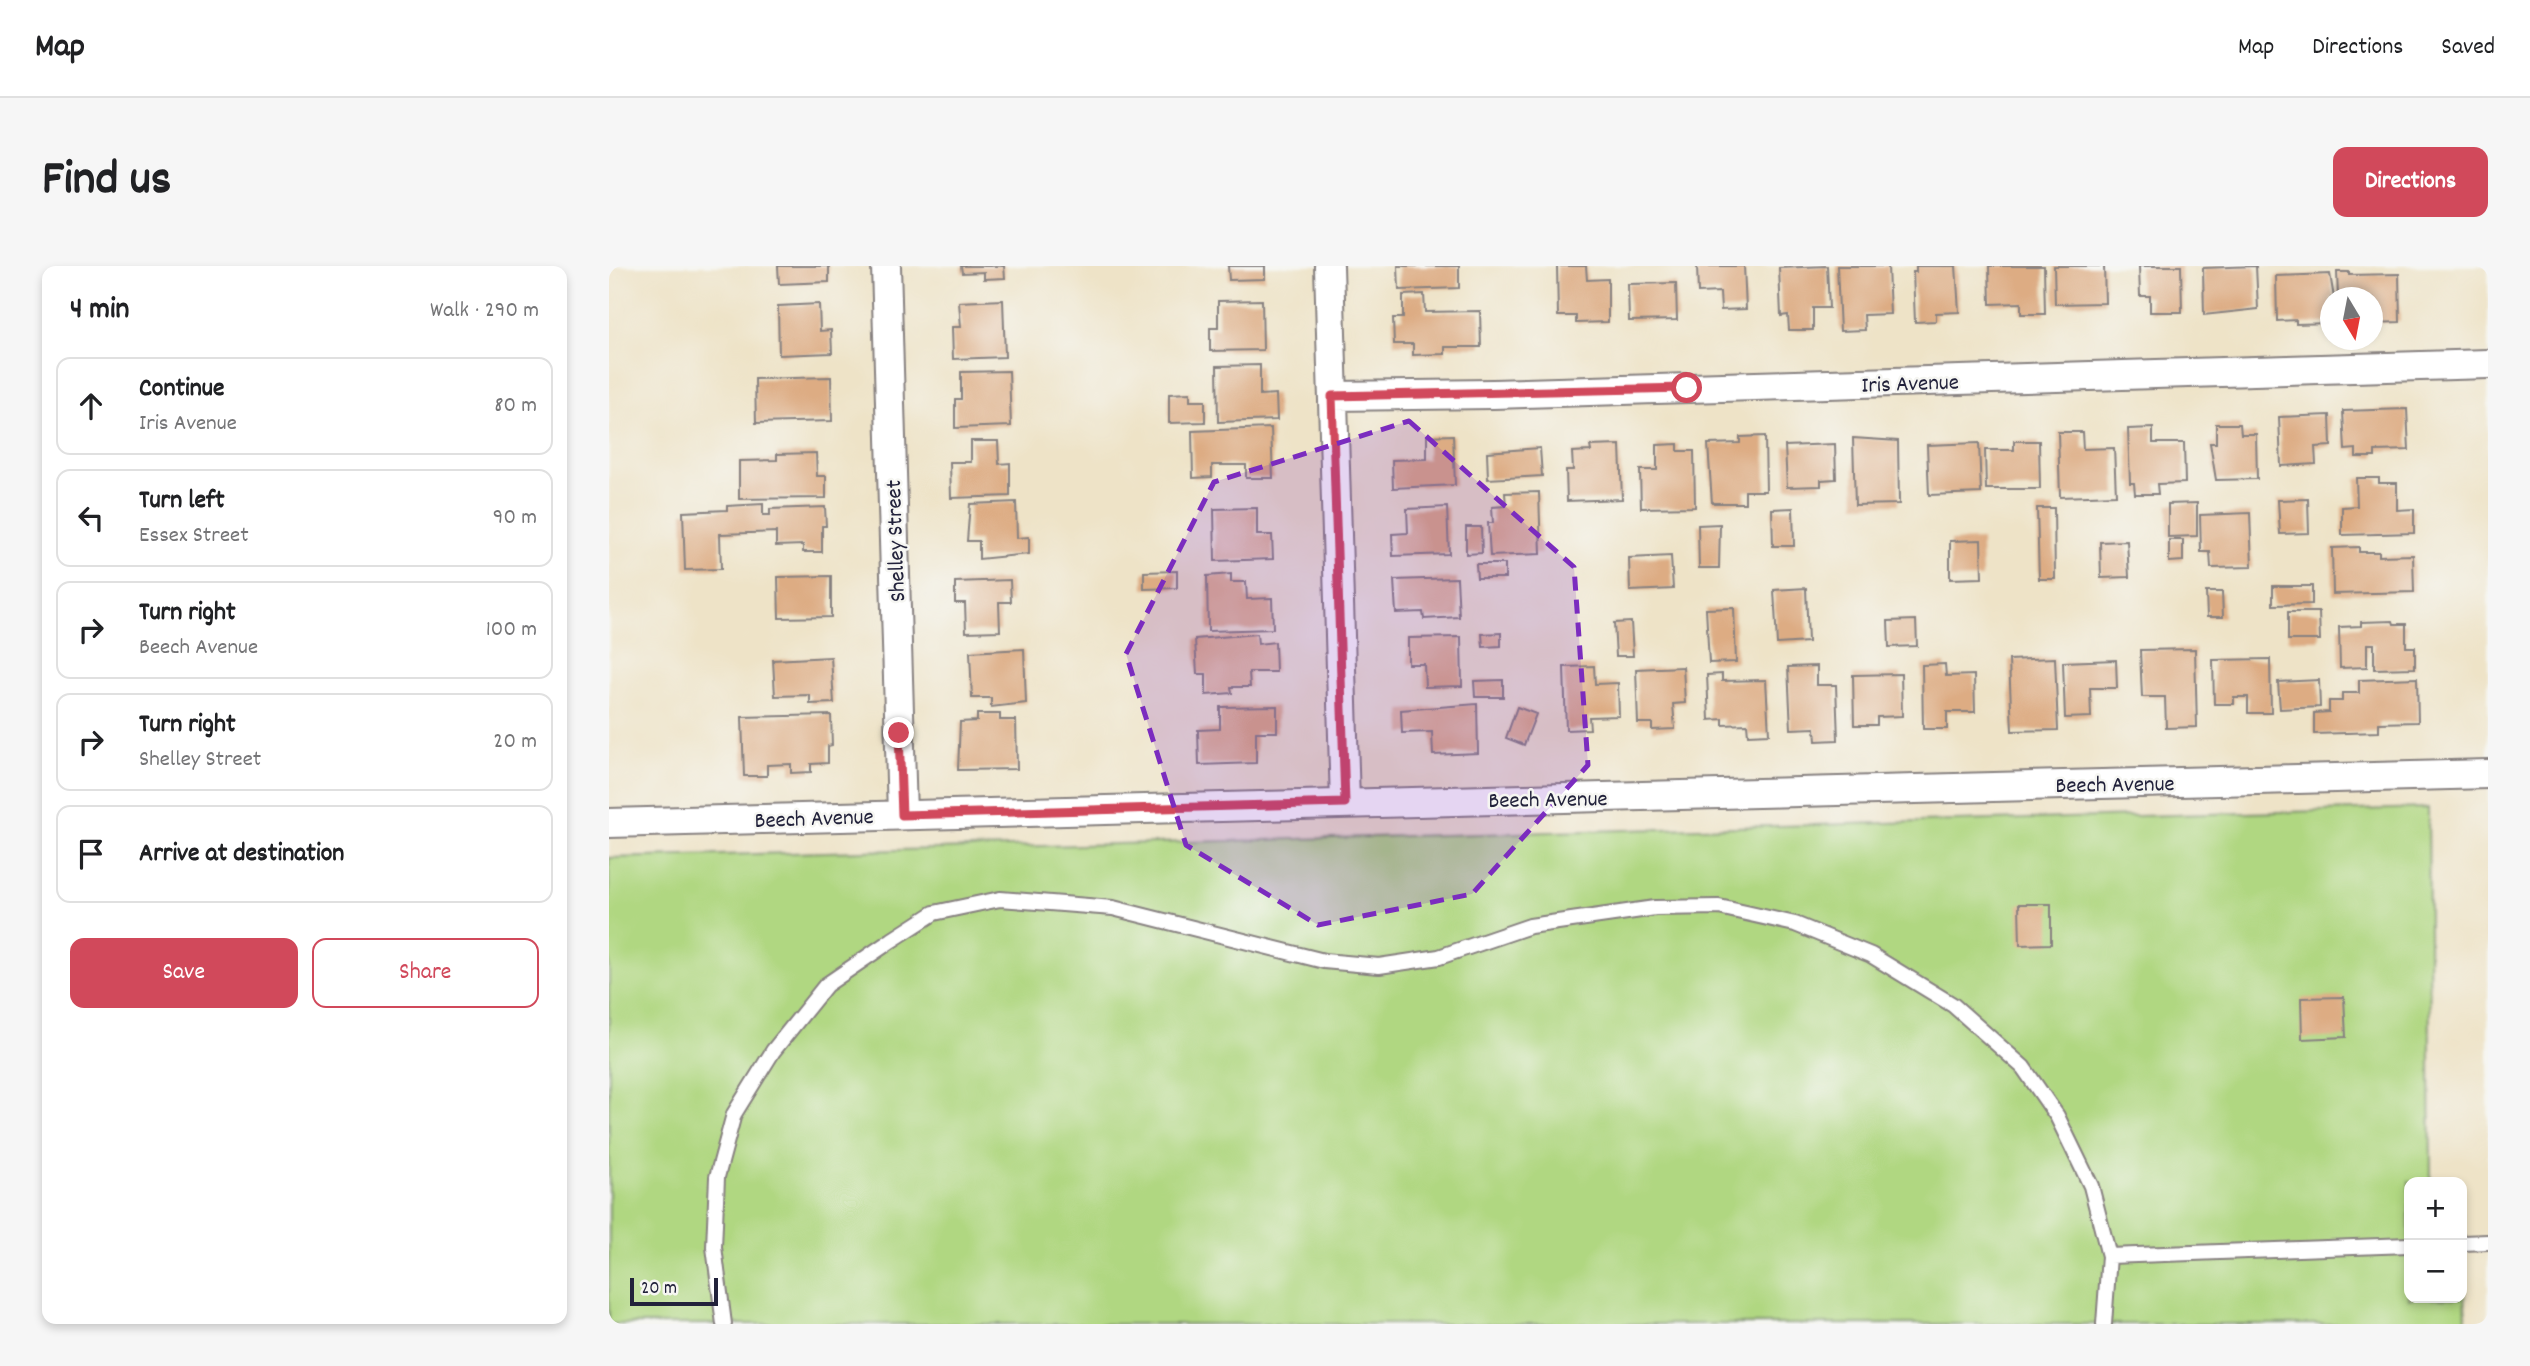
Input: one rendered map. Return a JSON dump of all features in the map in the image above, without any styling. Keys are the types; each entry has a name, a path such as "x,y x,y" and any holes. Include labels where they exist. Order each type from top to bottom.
{"street":[{"name":"Shelley Street","path":"886,266 902,815"},
{"path":"1329,266 1345,803"},
{"name":"Iris Avenue","path":"1332,396 1507,394 2488,364"},
{"name":"Beech Avenue","path":"609,823 2488,774"}],"lane":[{"path":"724,1324 714,1247 717,1177 734,1114 773,1051 826,985 892,940 934,913 1000,899 1113,908 1324,961 1378,966 1439,957 1530,926 1655,908 1719,907 1795,924 1871,955 1953,1005 2023,1067 2057,1116 2091,1186 2109,1256 2104,1324"},
{"path":"2467,1243 2488,1242"},
{"path":"2109,1256 2404,1245"}],"highlighted area":[{"path":"1409,421 1574,567 1588,765 1472,894 1318,925 1186,845 1126,654 1214,482"}],"green space":[{"path":"2428,808 2431,1177 2404,1177 2404,1303 2465,1303 2466,1324 609,1324 609,858"}],"building":[{"path":"778,266 829,266 829,282 779,284"},
{"path":"961,266 1004,266 1005,278 984,279 984,272 962,273"},
{"path":"1228,266 1265,266 1265,279 1229,280"},
{"path":"1398,266 1459,266 1459,288 1399,290"},
{"path":"1557,266 1586,266 1587,280 1608,279 1608,322 1576,323 1576,316 1558,316"},
{"path":"1697,266 1744,266 1746,309 1721,310 1720,292 1698,293"},
{"path":"1827,266 1829,308 1813,308 1813,330 1789,330 1788,315 1781,316 1779,268"},
{"path":"1837,266 1888,266 1890,314 1864,315 1865,330 1840,331"},
{"path":"1916,266 1956,266 1959,312 1936,313 1936,321 1915,322 1913,272 1916,272"},
{"path":"1989,266 2044,266 2045,314 2021,314 2021,303 1990,304"},
{"path":"2054,266 2104,266 2105,303 2055,304"},
{"path":"2139,266 2181,266 2182,312 2150,312 2150,296 2140,296"},
{"path":"2256,266 2258,309 2204,315 2203,268"},
{"path":"2337,272 2349,272 2349,275 2399,274 2400,322 2383,323 2383,287 2338,287"},
{"path":"2330,274 2332,287 2320,287 2320,323 2277,321 2276,276"},
{"path":"1676,283 1677,320 1629,321 1628,284"},
{"path":"1424,294 1425,312 1480,311 1481,347 1445,347 1445,354 1413,355 1413,344 1394,344 1393,318 1403,318 1403,295"},
{"path":"1003,300 1005,357 953,359 952,327 961,327 959,302"},
{"path":"1262,300 1263,350 1210,351 1210,328 1218,328 1218,301"},
{"path":"819,304 820,331 831,330 832,353 779,355 778,306"},
{"path":"1260,365 1260,395 1276,394 1277,420 1218,422 1217,366"},
{"path":"1009,371 1011,426 955,428 955,399 961,399 961,372"},
{"path":"831,377 832,421 756,423 755,379"},
{"path":"1190,393 1190,401 1205,401 1205,422 1169,423 1169,394"},
{"path":"2407,409 2409,450 2375,451 2375,457 2356,457 2356,449 2345,450 2343,411"},
{"path":"2330,415 2331,446 2315,447 2316,464 2281,466 2279,417"},
{"path":"2216,424 2240,424 2241,434 2256,434 2257,479 2216,480 2210,443 2216,443"},
{"path":"1271,428 1273,478 1246,478 1246,465 1212,465 1212,477 1193,478 1192,431"},
{"path":"2153,428 2153,443 2184,443 2185,483 2157,484 2158,494 2135,494 2134,483 2130,483 2128,429"},
{"path":"2058,432 2082,432 2083,449 2114,448 2116,495 2060,497"},
{"path":"1453,435 1455,485 1393,488 1392,460 1427,459 1427,436"},
{"path":"1765,436 1766,491 1745,491 1745,503 1712,503 1708,444 1740,443 1740,437"},
{"path":"1853,438 1898,441 1899,504 1855,505"},
{"path":"971,441 998,441 999,464 1010,463 1010,496 951,498 950,462 971,462"},
{"path":"2014,441 2039,441 2040,489 1986,489 1985,450 2014,450"},
{"path":"1979,443 1981,493 1929,495 1927,445"},
{"path":"1678,444 1678,451 1694,451 1695,507 1641,508 1640,470 1657,470 1657,445"},
{"path":"1835,444 1836,479 1821,480 1821,486 1787,487 1785,446"},
{"path":"1620,445 1622,499 1567,501 1566,470 1573,470 1572,452 1591,451 1590,446"},
{"path":"1540,448 1542,476 1488,479 1487,452"},
{"path":"816,453 817,476 826,476 826,498 739,499 739,461 777,460 777,454"},
{"path":"2356,478 2379,478 2379,483 2397,483 2397,510 2414,509 2414,533 2342,535 2342,507 2357,506"},
{"path":"1539,492 1541,554 1490,556 1488,523 1493,523 1492,507 1506,506 1505,493"},
{"path":"2308,499 2309,533 2280,534 2278,500"},
{"path":"1016,502 1017,538 1029,537 1029,554 979,559 979,541 967,541 970,504"},
{"path":"2197,503 2197,536 2168,537 2168,504"},
{"path":"763,504 763,515 770,515 770,509 825,507 826,526 822,526 822,552 803,552 803,545 776,546 776,532 720,534 721,569 685,570 683,512 727,510 727,506"},
{"path":"1447,507 1449,554 1393,556 1392,534 1408,533 1407,509"},
{"path":"1257,508 1257,535 1272,535 1273,559 1215,561 1214,509"},
{"path":"1793,508 1794,546 1773,546 1772,509"},
{"path":"2037,508 2054,508 2055,579 2039,579"},
{"path":"2250,513 2252,567 2211,568 2210,552 2201,552 2200,515"},
{"path":"1720,524 1719,568 1699,568 1698,525"},
{"path":"1466,527 1481,527 1482,553 1466,554"},
{"path":"1981,540 1982,578 1950,579 1950,541"},
{"path":"2169,540 2183,540 2183,561 2169,562"},
{"path":"2127,541 2129,577 2101,578 2100,542"},
{"path":"2359,547 2359,552 2379,552 2379,556 2413,555 2414,592 2333,594 2332,548"},
{"path":"1671,556 1673,589 1630,591 1629,558"},
{"path":"1476,564 1505,564 1505,578 1477,578"},
{"path":"1177,571 1177,588 1144,589 1144,572"},
{"path":"1231,574 1231,582 1246,582 1247,599 1272,598 1273,629 1208,631 1207,576"},
{"path":"831,576 831,617 779,618 778,577"},
{"path":"1457,578 1459,617 1424,619 1423,612 1396,613 1394,580"},
{"path":"1010,580 1011,602 999,602 1000,631 966,632 965,603 955,603 955,582"},
{"path":"2273,586 2312,586 2312,604 2273,605"},
{"path":"1806,588 1808,642 1777,644 1774,590"},
{"path":"2206,592 2222,592 2223,617 2207,617"},
{"path":"1734,608 1736,662 1709,663 1706,609"},
{"path":"2288,612 2319,612 2320,640 2288,640"},
{"path":"1916,620 1917,646 1889,647 1888,621"},
{"path":"2393,621 2394,624 2406,624 2406,647 2415,647 2415,668 2374,669 2374,644 2367,644 2367,667 2340,668 2339,627 2361,626 2361,622"},
{"path":"1631,622 1633,656 1616,656 1614,623"},
{"path":"1501,633 1501,646 1483,647 1482,634"},
{"path":"1257,634 1258,644 1275,642 1276,672 1249,672 1250,687 1231,687 1232,693 1206,695 1206,674 1197,674 1195,639"},
{"path":"1461,637 1462,686 1425,687 1424,664 1408,664 1408,638"},
{"path":"1024,649 1026,703 991,707 991,698 972,698 970,652"},
{"path":"2195,649 2197,727 2166,728 2165,697 2142,697 2140,650"},
{"path":"831,657 834,703 810,704 810,695 775,696 773,660"},
{"path":"2055,658 2058,730 2012,731 2009,660"},
{"path":"2270,659 2271,713 2248,713 2248,697 2234,697 2234,704 2214,704 2213,660"},
{"path":"2116,660 2117,688 2090,688 2091,717 2065,718 2063,662"},
{"path":"1945,664 1946,676 1974,675 1975,712 1947,712 1947,729 1923,729 1922,665"},
{"path":"1594,666 1595,684 1618,683 1619,716 1589,717 1590,729 1566,730 1564,667"},
{"path":"1817,666 1817,685 1836,685 1838,740 1816,741 1815,728 1791,729 1788,667"},
{"path":"1683,667 1685,703 1673,704 1675,729 1652,730 1652,723 1638,723 1636,669"},
{"path":"1722,674 1722,681 1766,680 1769,734 1748,735 1747,724 1723,725 1723,719 1709,720 1707,675"},
{"path":"1901,674 1902,716 1877,717 1877,725 1854,725 1853,675"},
{"path":"2417,678 2418,722 2379,723 2379,732 2314,734 2314,713 2329,712 2329,701 2342,701 2342,693 2359,693 2359,680"},
{"path":"1503,680 1503,697 1475,697 1474,681"},
{"path":"2319,680 2320,707 2280,709 2278,682"},
{"path":"1477,704 1478,753 1433,755 1432,732 1402,733 1401,710"},
{"path":"1277,706 1277,732 1256,732 1256,763 1199,765 1198,730 1220,729 1220,707"},
{"path":"1517,707 1536,714 1524,745 1506,738"},
{"path":"977,714 1000,714 1000,720 1016,720 1017,769 958,770 960,722 977,721"},
{"path":"831,715 832,745 828,746 828,763 811,764 811,772 791,773 791,764 767,765 767,776 744,776 742,717"},
{"path":"2019,904 2051,904 2051,944 2020,945"},
{"path":"2344,997 2346,1037 2302,1039 2301,998"}],"route":[{"path":"899,733 902,815 1345,803 1332,396 1687,388"}]}
